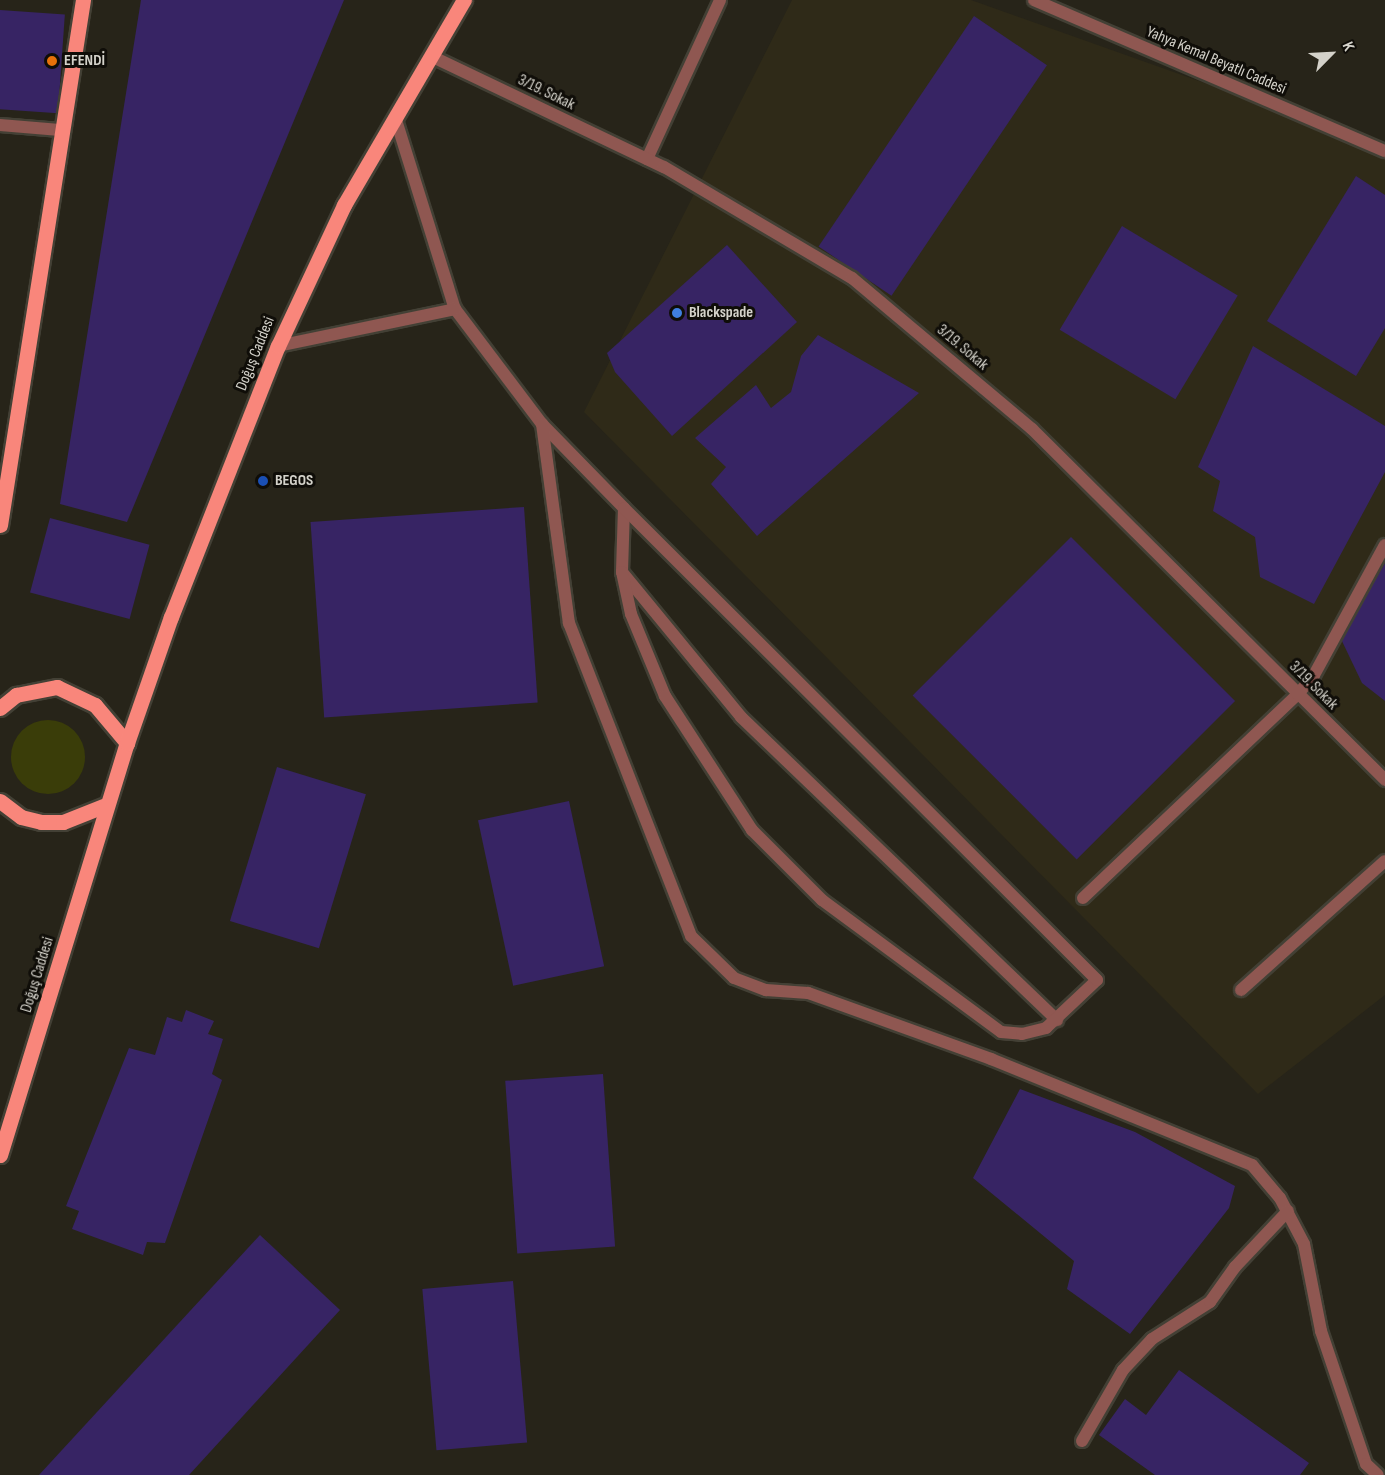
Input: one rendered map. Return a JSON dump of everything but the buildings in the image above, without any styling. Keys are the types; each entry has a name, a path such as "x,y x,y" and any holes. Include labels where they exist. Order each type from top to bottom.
{"main road":[{"path":"0,525 6,440 83,0"},
{"name":"Doğuş Caddesi","path":"0,1155 106,805 127,743 171,617 278,346 339,215 433,57 464,0"},
{"path":"0,708 16,695 57,687 95,705 127,743"},
{"path":"0,801 21,817 41,822 63,822 106,805"}],"street":[{"path":"647,159 720,0"},
{"name":"Yahya Kemal Beyatlı Caddesi","path":"1034,0 1385,152"},
{"name":"3/19. Sokak","path":"433,57 647,159 852,278 1032,429 1385,780"},
{"path":"396,120 455,309 542,424 1097,980 1057,1020 1022,1034 993,1029 822,900 752,830 665,696 631,614 622,572 624,508"},
{"path":"0,125 60,130"},
{"path":"278,346 455,309"},
{"path":"542,424 569,623 691,936 734,978 766,990 808,993 991,1059 1252,1165 1288,1212 1304,1244 1321,1330 1366,1464 1378,1475"},
{"path":"1083,898 1298,694 1314,675 1385,545"},
{"path":"622,572 741,717 1057,1020"},
{"path":"1241,990 1385,861"},
{"path":"1082,1441 1123,1370 1152,1339 1210,1302 1235,1267 1288,1212"}],"shaded area":[{"path":"792,0 971,0 1385,147 1385,995 1258,1094 584,412"},
{"path":"48,720 69,726 79,736 85,757 79,778 69,788 48,794 27,788 17,778 11,757 17,736 27,726"}],"place":[{"name":"EFENDİ","path":"52,61"},
{"name":"Blackspade","path":"677,313"},
{"name":"BEGOS","path":"263,481"}]}
